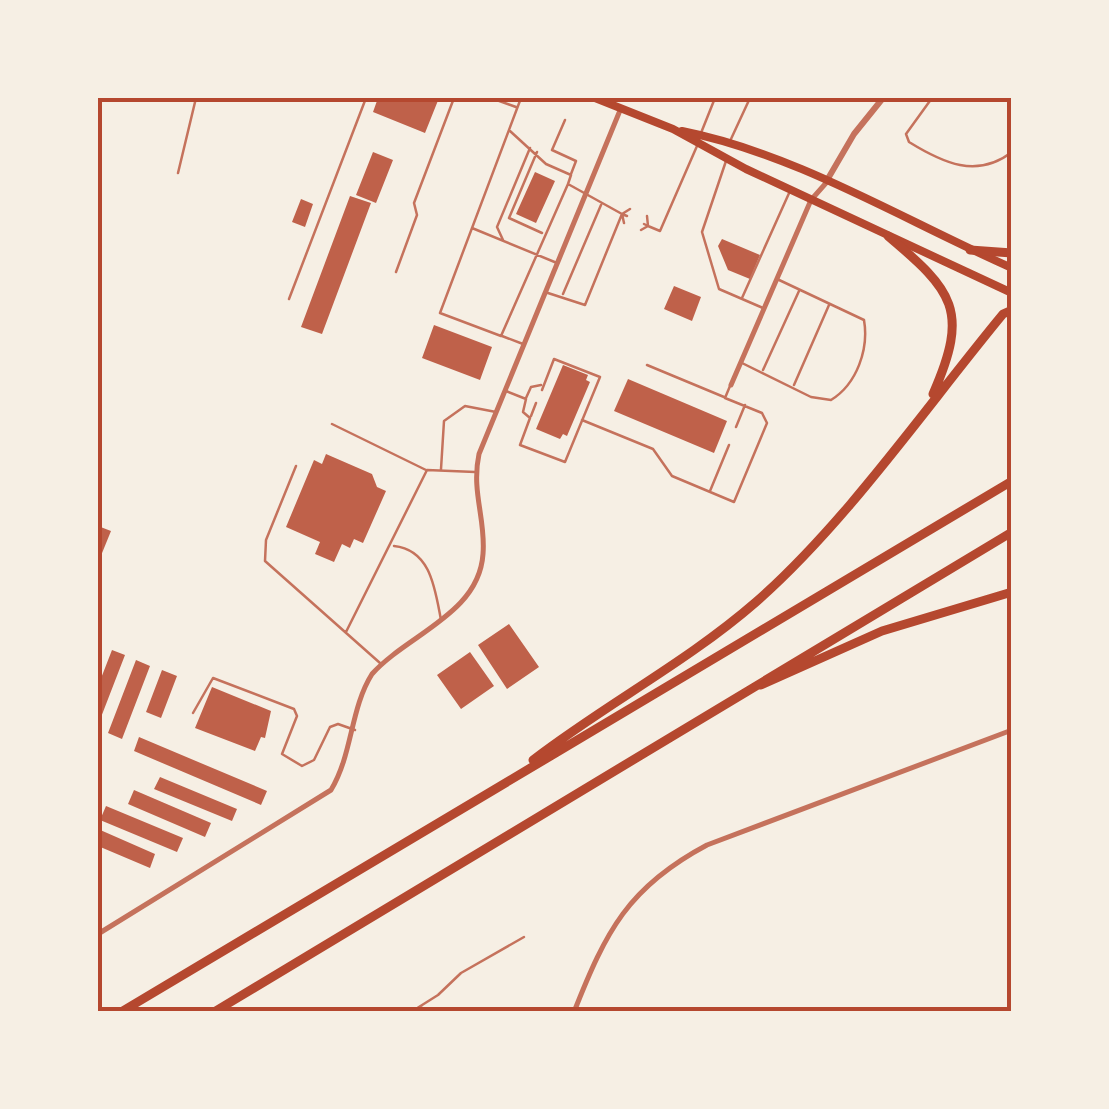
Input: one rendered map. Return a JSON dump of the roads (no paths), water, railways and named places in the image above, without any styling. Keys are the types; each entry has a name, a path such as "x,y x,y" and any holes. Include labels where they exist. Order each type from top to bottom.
{"highway":[{"path":"888,236 932,275 954,316 948,360 930,403"},
{"path":"970,250 1012,254"},
{"path":"500,785 685,657 757,600 826,530 1012,310"},
{"path":"120,1012 1012,481"},
{"path":"214,1012 735,695 1012,532"},
{"path":"735,695 882,631 1012,592"}],"main road":[{"path":"595,98 699,139 729,144 826,183 1012,268"},
{"path":"699,139 790,190 1012,293"}],"street":[{"path":"731,385 811,200 879,99"},
{"path":"98,934 321,798 342,770 366,684 381,664 465,599 480,572 483,538 475,472 504,390 621,108"},
{"path":"574,1012 618,916 664,869 757,825 1012,730"}],"lane":[{"path":"178,173 196,98"},
{"path":"289,299 366,98"},
{"path":"396,272 418,216 414,204 454,98"},
{"path":"491,98 518,108"},
{"path":"522,98 440,314 524,345"},
{"path":"646,225 660,231 715,98"},
{"path":"750,98 729,144 702,232 718,289 764,308"},
{"path":"932,98 906,134 909,142 966,169 984,169 1012,152"},
{"path":"546,164 565,120"},
{"path":"509,130 538,152 546,164 571,176"},
{"path":"502,240 498,227 530,148"},
{"path":"501,336 576,162 552,150"},
{"path":"538,152 509,218 545,234"},
{"path":"568,184 624,215"},
{"path":"742,300 790,190"},
{"path":"562,296 601,204"},
{"path":"546,293 585,305 630,208"},
{"path":"624,215 624,223"},
{"path":"641,230 647,216"},
{"path":"471,228 559,264"},
{"path":"741,363 831,400 847,390 868,341 864,320 777,279"},
{"path":"762,372 799,290"},
{"path":"793,387 830,304"},
{"path":"530,418 523,412 526,399 534,386 543,388 554,359 600,377 565,462 520,445 536,403"},
{"path":"582,420 653,449 665,471 734,502 766,417 646,365"},
{"path":"726,398 731,385"},
{"path":"504,390 526,399"},
{"path":"440,471 444,421 464,406 496,412"},
{"path":"736,427 745,406"},
{"path":"332,424 427,470 475,472"},
{"path":"710,492 728,445"},
{"path":"296,466 266,540 266,561 381,664"},
{"path":"346,634 427,470"},
{"path":"392,547 397,545 418,556 432,572 441,620"},
{"path":"193,713 206,685 214,678 294,709 296,722 282,754 302,766 314,760 330,727 338,724 355,730"},
{"path":"411,1012 461,973 524,937"},
{"path":"419,1007 436,1012"}]}
